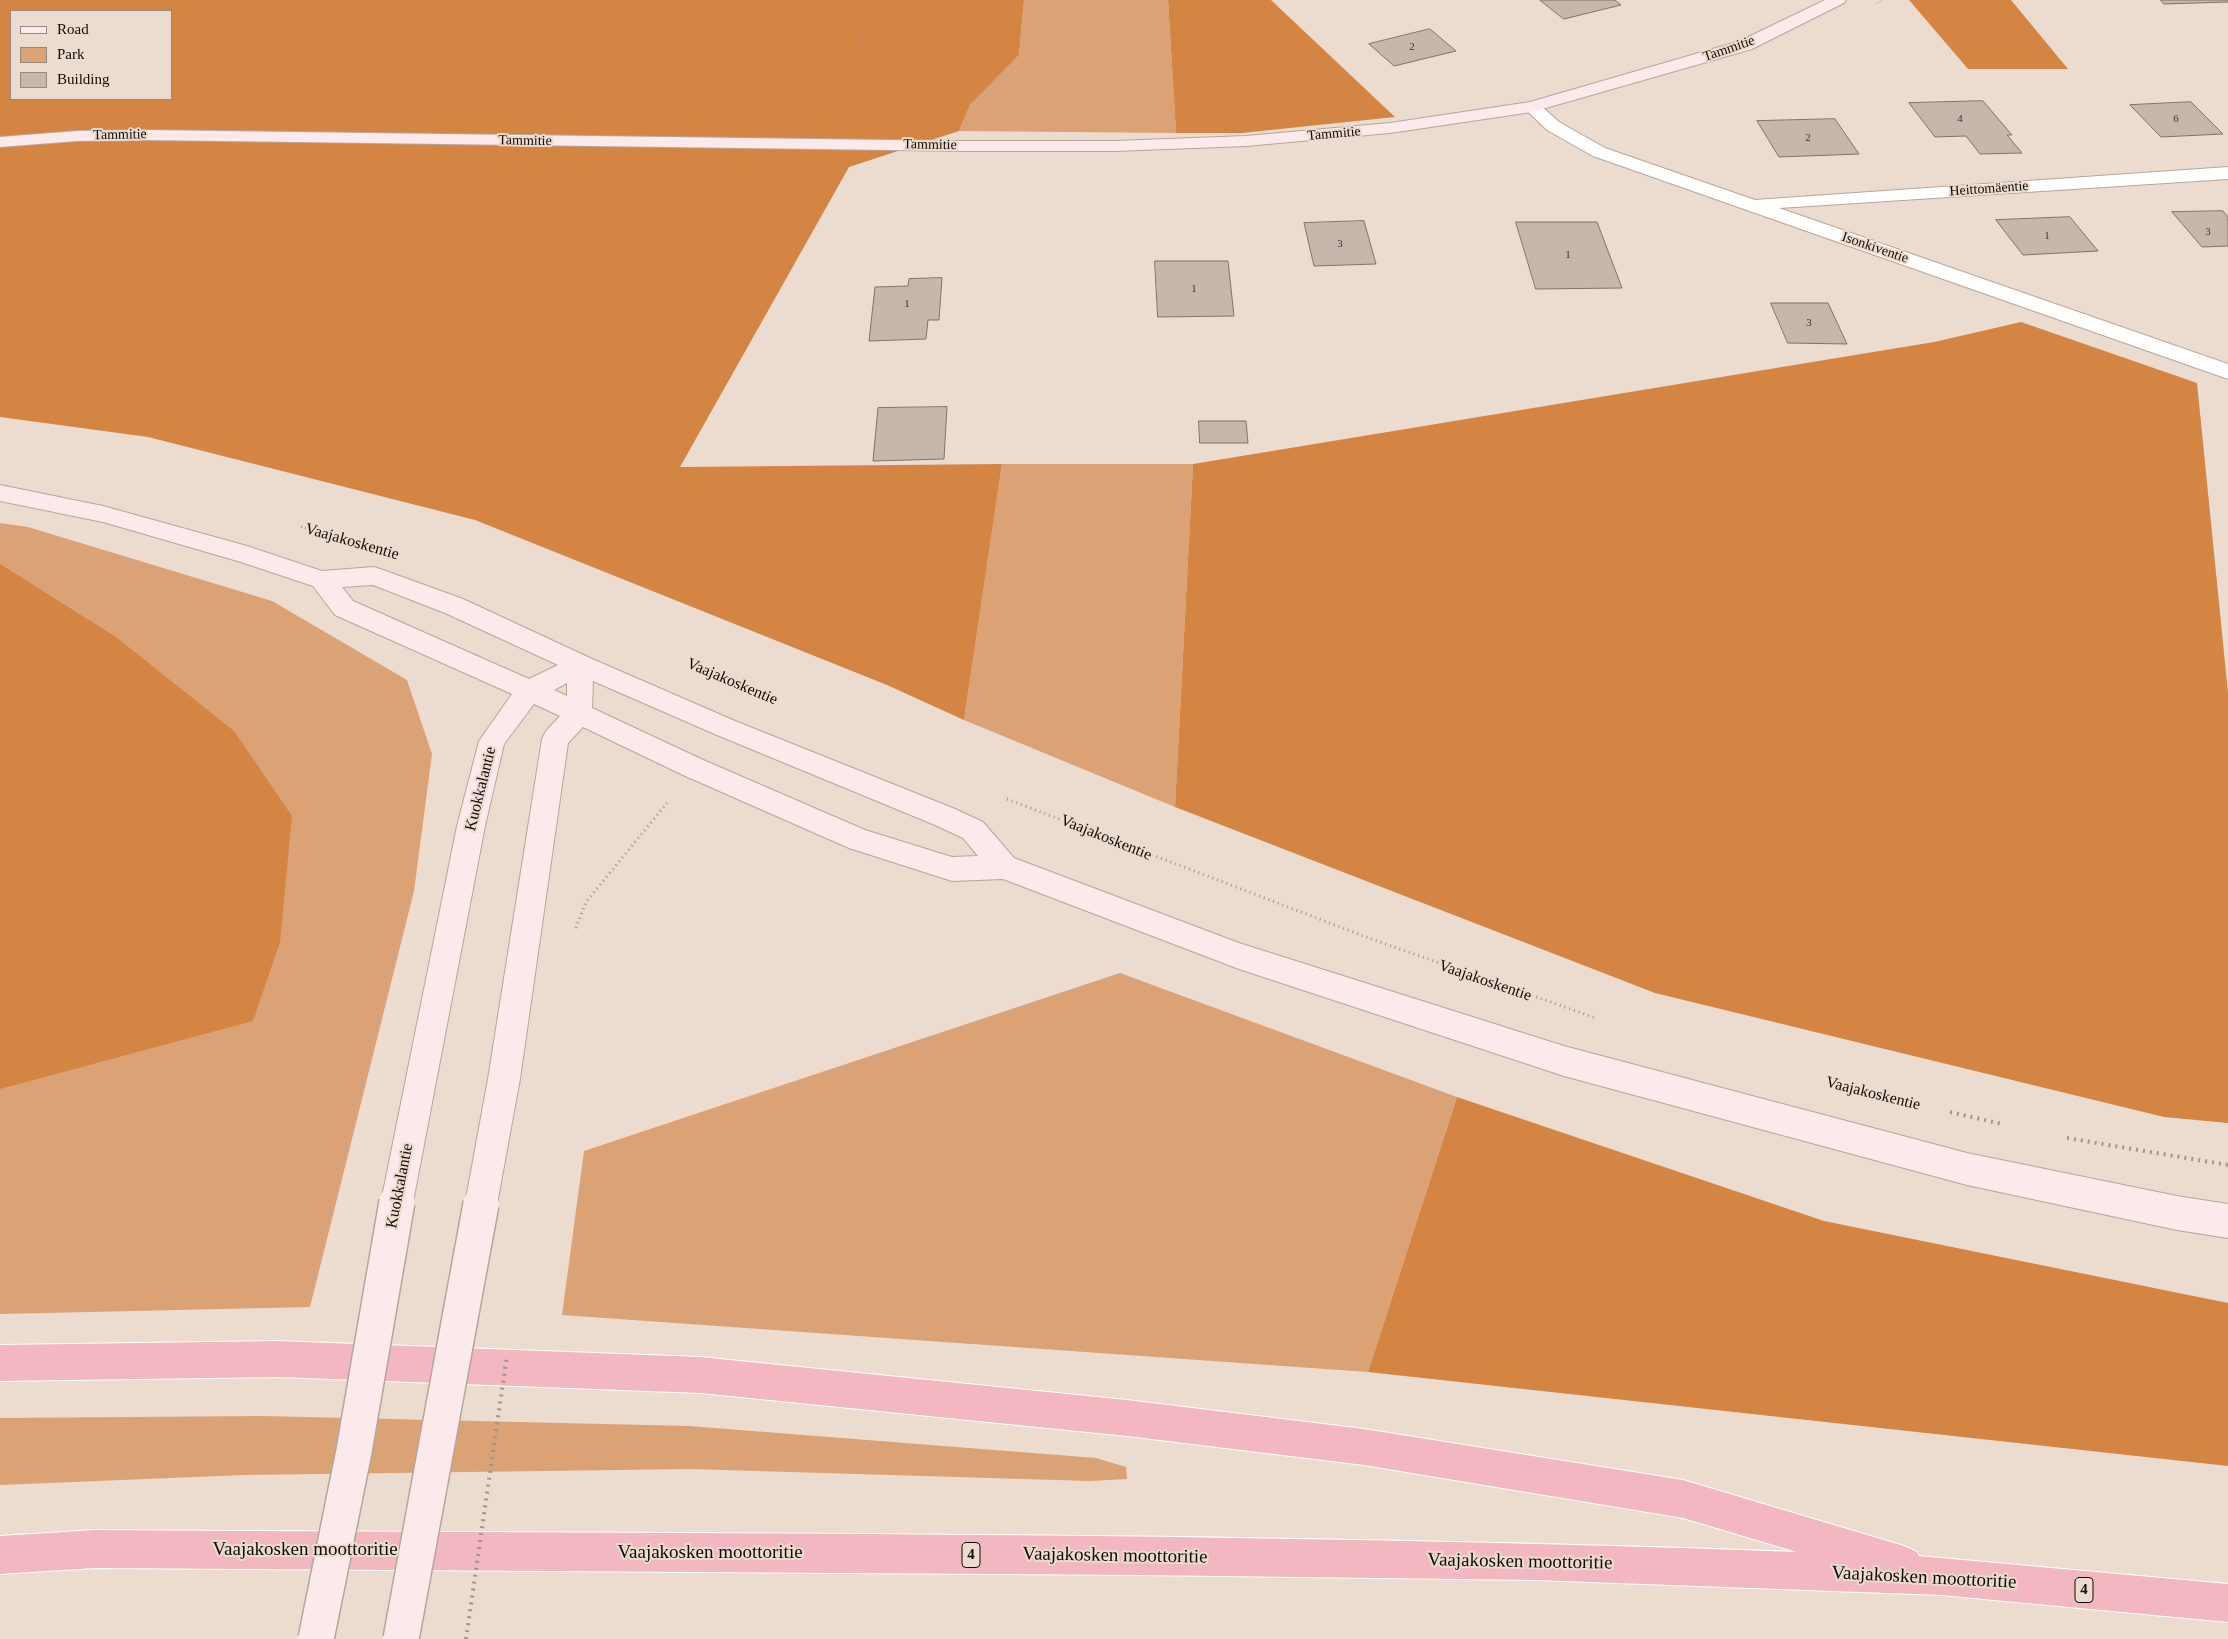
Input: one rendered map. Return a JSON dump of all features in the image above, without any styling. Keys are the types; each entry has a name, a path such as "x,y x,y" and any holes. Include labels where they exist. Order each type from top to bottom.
{"highway":[{"path":"0,1363 278,1360 700,1375 1127,1418 1364,1447 1683,1499 1941,1576"},
{"name":"Vaajakosken moottoritie","path":"0,1555 95,1549 1129,1556 1535,1561 1941,1576 2228,1603"}],"main road":[{"name":"Tammitie","path":"0,142 145,134 835,144 1115,146 1246,142 1390,128 1532,107 1746,45 1838,0"},
{"name":"Vaajakoskentie","path":"0,493 103,514 247,554 322,580 374,576 454,606 581,665 726,728 973,830 1004,867"},
{"name":"Vaajakoskentie","path":"322,580 344,608 579,713 692,767 859,840 952,869 1004,867 1239,956 1564,1061 1967,1169 2177,1213 2228,1221"},
{"name":"Kuokkalantie","path":"316,1639 354,1451 397,1202 471,826 492,741 529,691 581,665"},
{"path":"401,1639 504,1079 555,739 579,713 581,665"}],"street":[{"name":"Isonkiventie","path":"1532,107 1553,126 1599,152 2228,372"},
{"name":"Heittomäentie","path":"1750,205 2228,173"}],"path":[{"path":"835,144 871,0"},
{"name":"Vaajakoskentie","path":"294,526 342,537"},
{"name":"Vaajakoskentie","path":"730,681 766,696"},
{"path":"726,728 758,692"},
{"path":"576,929 586,902 667,803 692,767"},
{"name":"Vaajakoskentie","path":"1002,796 1246,894 1483,981 1605,1022"},
{"name":"Vaajakoskentie","path":"1941,1110 2009,1126"},
{"path":"2066,1138 2228,1165"},
{"path":"466,1639 507,1354"}],"green space":[{"path":"1024,0 1168,0 1176,133 959,131 970,105 1019,55"},
{"path":"1002,464 1193,464 1175,807 964,720"},
{"path":"0,523 28,527 272,601 407,680 432,754 414,891 310,1307 0,1314"},
{"path":"1120,973 1457,1097 1368,1372 562,1315 584,1151"},
{"path":"262,1416 689,1426 1096,1458 1126,1467 1127,1479 1090,1481 691,1469 244,1475 0,1485 0,1418"}],"shaded area":[{"path":"0,0 1024,0 1019,55 970,105 959,131 849,167 680,467 1002,464 964,720 887,685 475,520 148,437 0,417"},
{"path":"1168,0 1271,0 1395,117 1242,133 1176,133"},
{"path":"1909,0 2011,0 2068,69 1968,69"},
{"path":"2021,322 2197,383 2228,693 2228,1123 2164,1117 1655,993 1175,807 1193,464 1934,342"},
{"path":"0,564 116,637 234,731 292,816 280,942 253,1021 0,1089"},
{"path":"1457,1097 1824,1221 2228,1303 2228,1466 1368,1372"}],"building":[{"path":"1540,0 1615,0 1621,5 1564,19"},
{"path":"2161,0 2228,0 2228,2 2164,4"},
{"path":"1430,29 1456,51 1394,66 1369,44"},
{"path":"1983,101 2012,135 2007,135 2022,153 1980,154 1966,136 1935,137 1909,103"},
{"path":"2191,102 2223,134 2161,137 2130,105"},
{"path":"1835,119 1859,154 1779,157 1757,121"},
{"path":"2223,211 2228,217 2228,246 2202,247 2172,212"},
{"path":"2070,217 2098,251 2023,255 1996,220"},
{"path":"1364,221 1376,264 1314,266 1304,223"},
{"path":"1516,222 1597,222 1622,288 1536,289"},
{"path":"1155,261 1228,261 1234,316 1158,317"},
{"path":"942,278 939,320 928,320 926,339 869,341 875,287 908,286 909,279"},
{"path":"1771,303 1828,303 1847,344 1788,343"},
{"path":"947,407 944,459 873,461 878,408"},
{"path":"1199,421 1246,421 1248,443 1200,443"}]}
